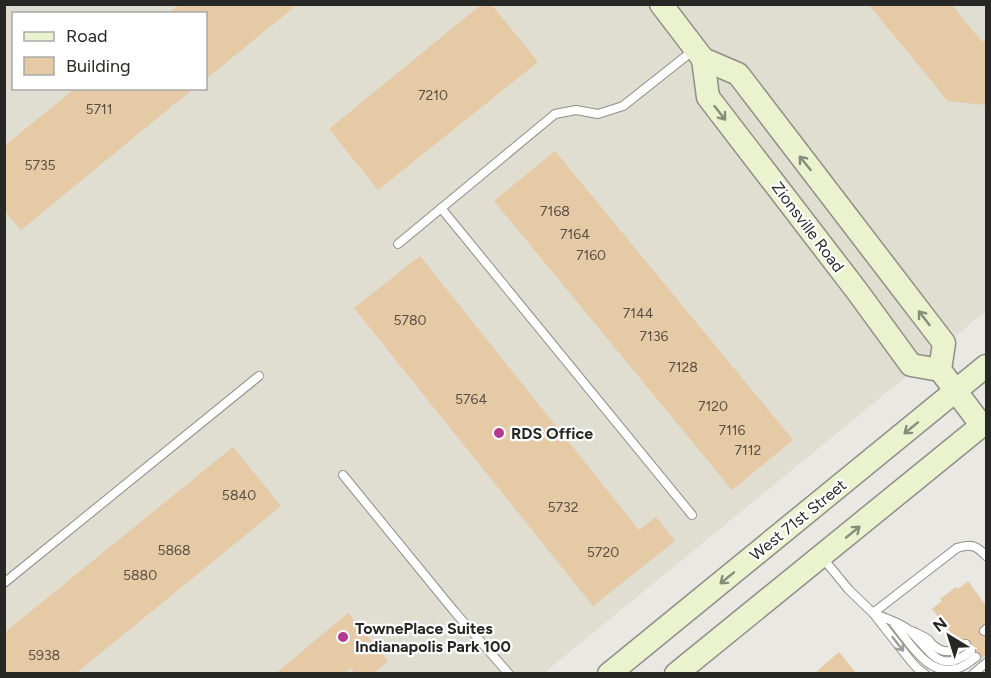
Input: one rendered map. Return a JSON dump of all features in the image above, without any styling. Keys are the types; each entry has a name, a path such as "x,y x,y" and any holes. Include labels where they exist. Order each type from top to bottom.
{"main road":[{"name":"Zionsville Road","path":"661,4 699,54 708,97 911,365 940,370 944,343 738,74 699,54"},
{"name":"West 71st Street","path":"609,674 987,366"},
{"path":"676,674 822,557 985,420 956,391 940,370"}],"lane":[{"path":"398,244 555,114 576,110 598,114 623,106 699,54"},
{"path":"441,208 692,515"},
{"path":"4,583 260,376"},
{"path":"343,475 454,611 509,674"},
{"path":"873,613 957,548 973,545 987,556"},
{"path":"822,557 849,590 873,613 910,660 925,674"},
{"path":"873,613 909,629 932,655 939,659 956,660 971,651 963,666 955,670 936,668 921,657 893,622"},
{"path":"973,674 987,663"}],"shaded area":[{"path":"4,5 986,5 986,311 544,673 5,673"}],"building":[{"path":"179,4 298,4 207,78 207,12 170,12"},
{"path":"482,4 491,4 538,62 378,190 329,129"},
{"path":"869,5 952,5 981,41 986,41 986,105 948,101"},
{"path":"74,90 192,90 21,230 4,210 4,146"},
{"path":"555,151 793,440 732,490 494,201"},
{"path":"420,256 639,530 656,517 675,541 593,606 354,308"},
{"path":"233,447 281,506 75,674 4,674 4,633"},
{"path":"968,581 986,606 986,623 981,628 986,634 986,655 979,661 964,641 960,644 932,609 942,601 940,599"},
{"name":"TownePlace Suites Indianapolis Park 100","path":"348,613 388,661 373,674 355,674 351,668 344,674 275,674"},
{"path":"839,652 857,674 814,674"}],"place":[{"name":"RDS Office","path":"499,433"},
{"name":"TownePlace Suites Indianapolis Park 100","path":"343,637"}]}
